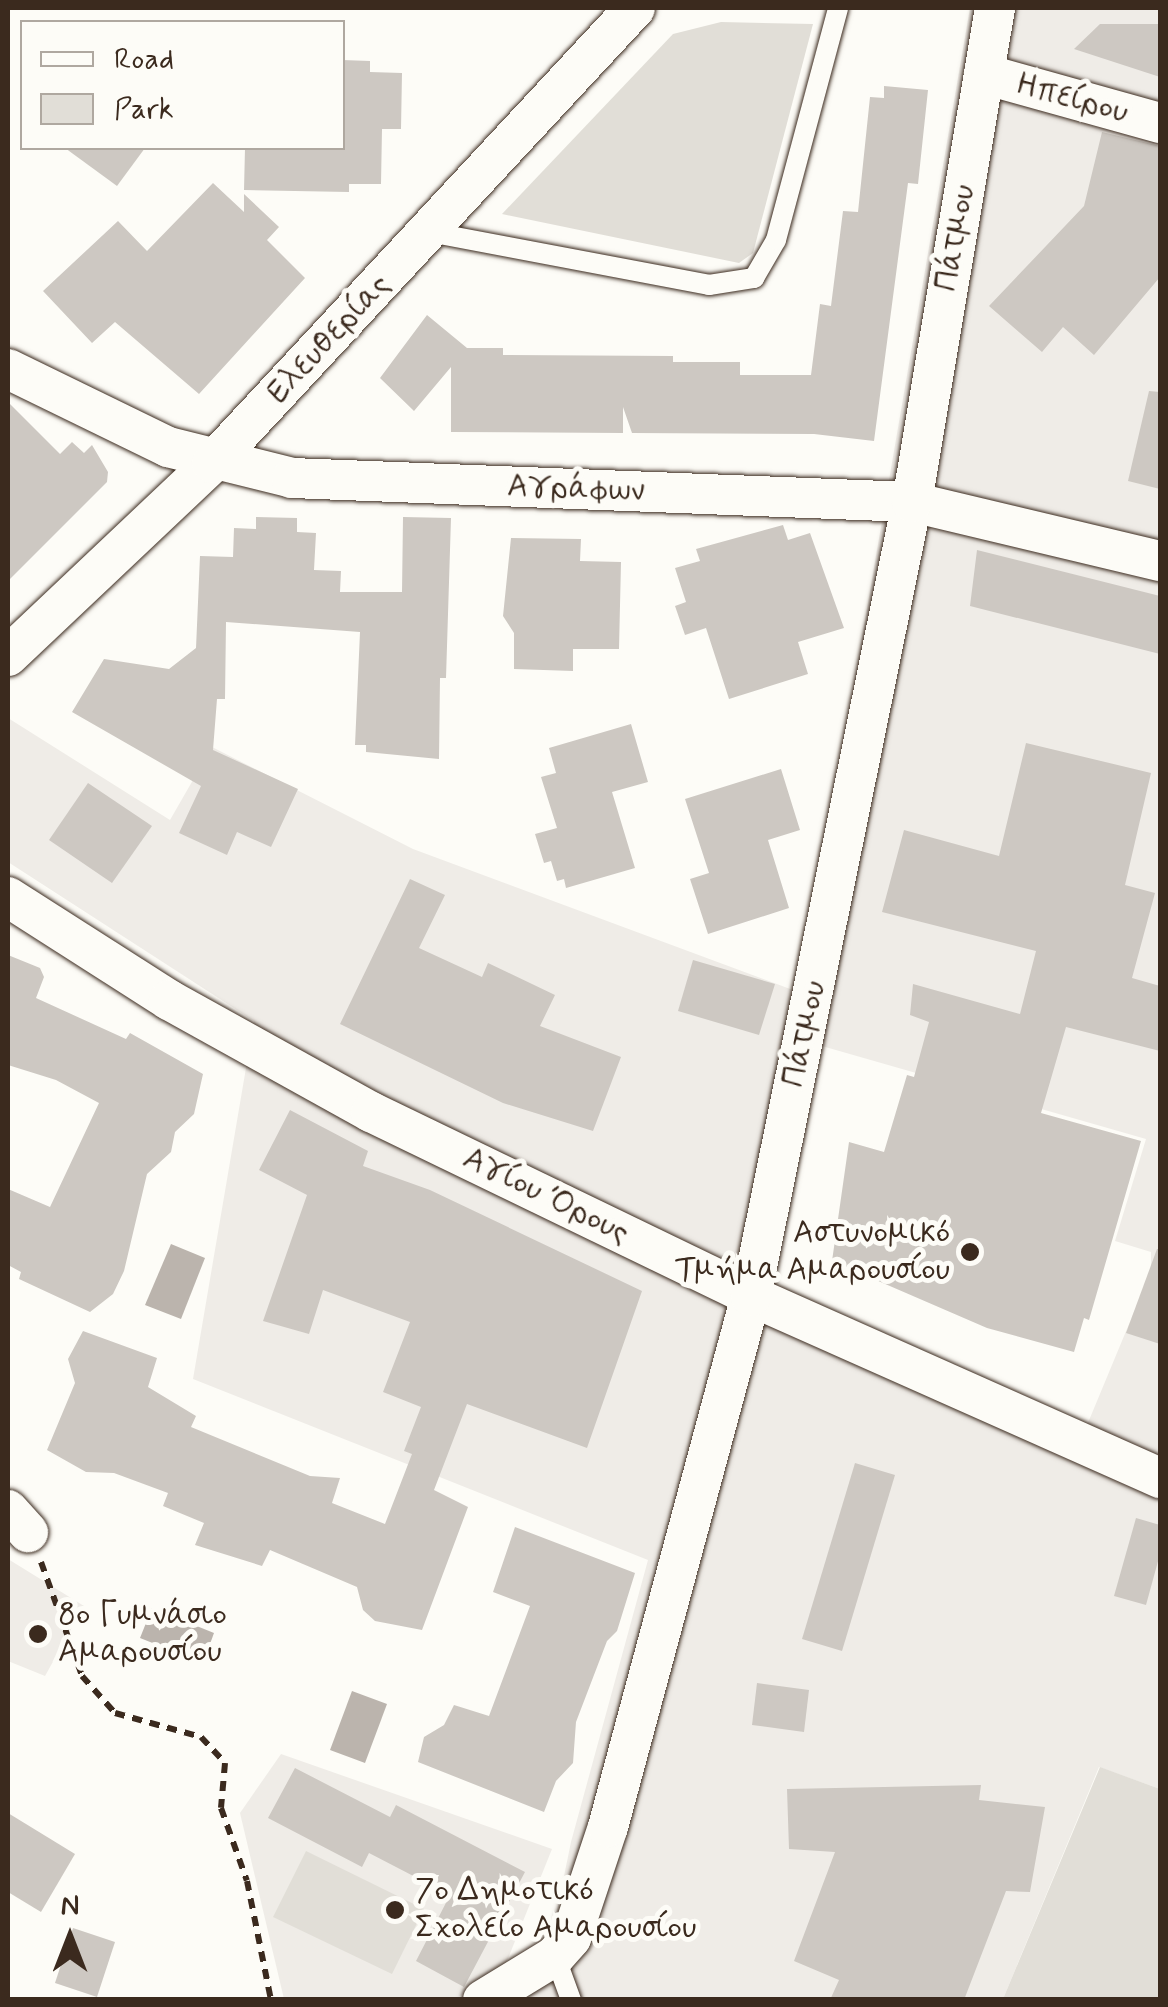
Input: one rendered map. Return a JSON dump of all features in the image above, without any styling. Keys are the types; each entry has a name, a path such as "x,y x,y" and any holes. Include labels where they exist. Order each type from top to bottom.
{"street":[{"name":"Ελευθερίας","path":"8,656 212,463 635,8"},
{"name":"Πάτμου","path":"483,2000 555,1956 571,1938 608,1827 751,1296 912,502 995,8"},
{"name":"Ηπείρου","path":"984,74 1160,123"},
{"name":"Αγράφων","path":"8,369 212,463 292,478 912,502 1160,561"},
{"name":"Αγίου Όρους","path":"8,897 168,1000 371,1112 751,1296 1160,1478"}],"lane":[{"path":"430,232 709,285 754,278 776,240 838,8"},
{"path":"555,1956 571,2000"}],"path":[{"path":"18,1521 82,1676 115,1713 201,1737 225,1763 221,1808 246,1881 271,2000"}],"shaded area":[{"path":"970,8 1160,8 1160,1789 1099,1767 1003,1999 470,1999 548,1954 571,1842 648,1560 193,1379 254,1021 8,862 8,718 170,820 212,747 413,849 801,993","holes":["794,1038 1146,1139 1115,1241 1151,1252 1151,1271 1085,1430 748,1280"]},
{"path":"171,1244 205,1258 181,1319 145,1305"},
{"name":"8ο Γυμνάσιο Αμαρουσίου","path":"8,1559 84,1606 45,1676 8,1661"},
{"path":"152,1608 214,1633 203,1663 140,1638"},
{"path":"352,1691 387,1704 365,1763 330,1750"},
{"name":"7ο Δημοτικό Σχολείο Αμαρουσίου","path":"281,1754 552,1849 503,1971 455,1999 284,1999 240,1813"}],"green space":[{"path":"721,22 813,24 753,253 739,263 502,214 673,34"},
{"path":"1100,1767 1160,1789 1160,1999 1003,1999"},
{"path":"306,1851 424,1909 392,1974 273,1917"}],"building":[{"path":"1100,24 1160,24 1160,77 1074,49"},
{"path":"345,60 370,61 370,72 402,73 401,129 382,129 381,184 349,184 349,192 244,190 245,150 345,150"},
{"path":"884,86 928,90 918,184 908,183 874,441 814,434 632,433 623,407 623,433 451,432 451,367 414,411 380,378 427,315 467,348 503,348 503,355 673,356 673,362 740,362 740,375 811,375 820,304 831,306 843,211 858,212 870,97 884,98"},
{"path":"1102,132 1160,146 1160,277 1094,355 1063,327 1042,352 989,306 1084,206"},
{"path":"68,150 144,150 117,186"},
{"path":"213,183 244,212 244,194 279,227 267,240 305,278 199,394 115,322 92,343 43,291 118,221 147,251"},
{"path":"1149,391 1160,392 1160,489 1128,481"},
{"path":"8,402 60,454 72,442 84,453 92,445 108,472 107,482 8,581"},
{"path":"256,517 297,518 297,532 316,533 314,570 341,571 340,592 402,592 403,517 451,518 446,678 440,678 439,759 366,752 366,745 355,745 360,632 226,622 225,699 217,699 213,750 298,789 271,847 237,832 227,855 179,833 201,786 72,712 104,659 169,669 196,648 200,556 233,557 234,528 256,529"},
{"path":"783,525 788,540 810,533 844,628 798,642 808,674 729,699 706,628 685,635 675,606 686,602 675,568 700,561 696,549"},
{"path":"511,538 581,539 580,561 621,562 619,649 573,649 573,671 514,669 514,633 503,616"},
{"path":"977,550 1160,596 1160,654 970,606"},
{"path":"631,724 648,782 612,792 635,868 566,888 564,879 557,881 551,861 544,863 535,834 557,828 541,777 556,773 549,748"},
{"path":"1026,743 1151,773 1125,885 1155,893 1132,978 1160,986 1160,1051 1066,1027 1041,1113 1141,1141 1089,1320 1084,1318 1074,1352 987,1328 832,1261 849,1142 884,1152 907,1075 914,1077 929,1022 910,1015 913,984 1020,1014 1036,951 882,912 904,830 999,856"},
{"path":"781,769 800,830 768,840 789,908 708,934 690,879 709,873 685,799"},
{"path":"88,783 152,826 112,883 49,840"},
{"path":"410,879 445,895 419,948 482,977 488,963 555,995 540,1026 621,1057 593,1131 503,1103 340,1024"},
{"path":"8,955 40,968 44,977 36,998 126,1039 130,1033 203,1074 194,1114 175,1132 171,1152 147,1174 124,1271 113,1294 90,1312 19,1279 21,1272 8,1265 8,1189 50,1207 99,1103 56,1080 8,1065"},
{"path":"693,960 775,984 759,1035 678,1011"},
{"path":"290,1110 368,1151 363,1166 430,1190 642,1291 587,1448 467,1404 434,1490 468,1507 422,1630 375,1621 363,1610 357,1587 270,1550 262,1566 195,1545 204,1523 163,1506 168,1493 114,1473 86,1472 47,1450 75,1383 68,1359 83,1331 157,1358 148,1387 196,1416 191,1427 310,1476 340,1478 332,1503 385,1524 412,1454 404,1451 421,1407 383,1392 410,1322 323,1290 309,1334 263,1321 307,1195 259,1170"},
{"path":"1160,1249 1160,1344 1126,1333"},
{"path":"855,1463 895,1475 842,1651 802,1639"},
{"path":"1136,1518 1160,1525 1160,1554 1146,1605 1114,1596"},
{"path":"515,1527 635,1573 617,1631 607,1641 576,1722 573,1763 556,1781 544,1812 418,1762 424,1737 444,1725 454,1705 489,1716 530,1606 493,1592"},
{"path":"757,1683 809,1690 804,1732 752,1725"},
{"path":"295,1768 390,1817 396,1805 525,1872 464,1987 416,1961 450,1895 369,1853 362,1867 268,1818"},
{"path":"981,1785 979,1800 1045,1807 1030,1892 1006,1891 964,2000 830,2000 839,1980 794,1961 835,1852 789,1849 787,1789"},
{"path":"8,1813 75,1854 41,1912 8,1892"},
{"path":"73,1928 115,1942 97,1997 55,1983"}],"place":[{"name":"Αστυνομικό Τμήμα Αμαρουσίου","path":"970,1252"},
{"name":"8ο Γυμνάσιο Αμαρουσίου","path":"38,1634"},
{"name":"7ο Δημοτικό Σχολείο Αμαρουσίου","path":"395,1910"}]}
